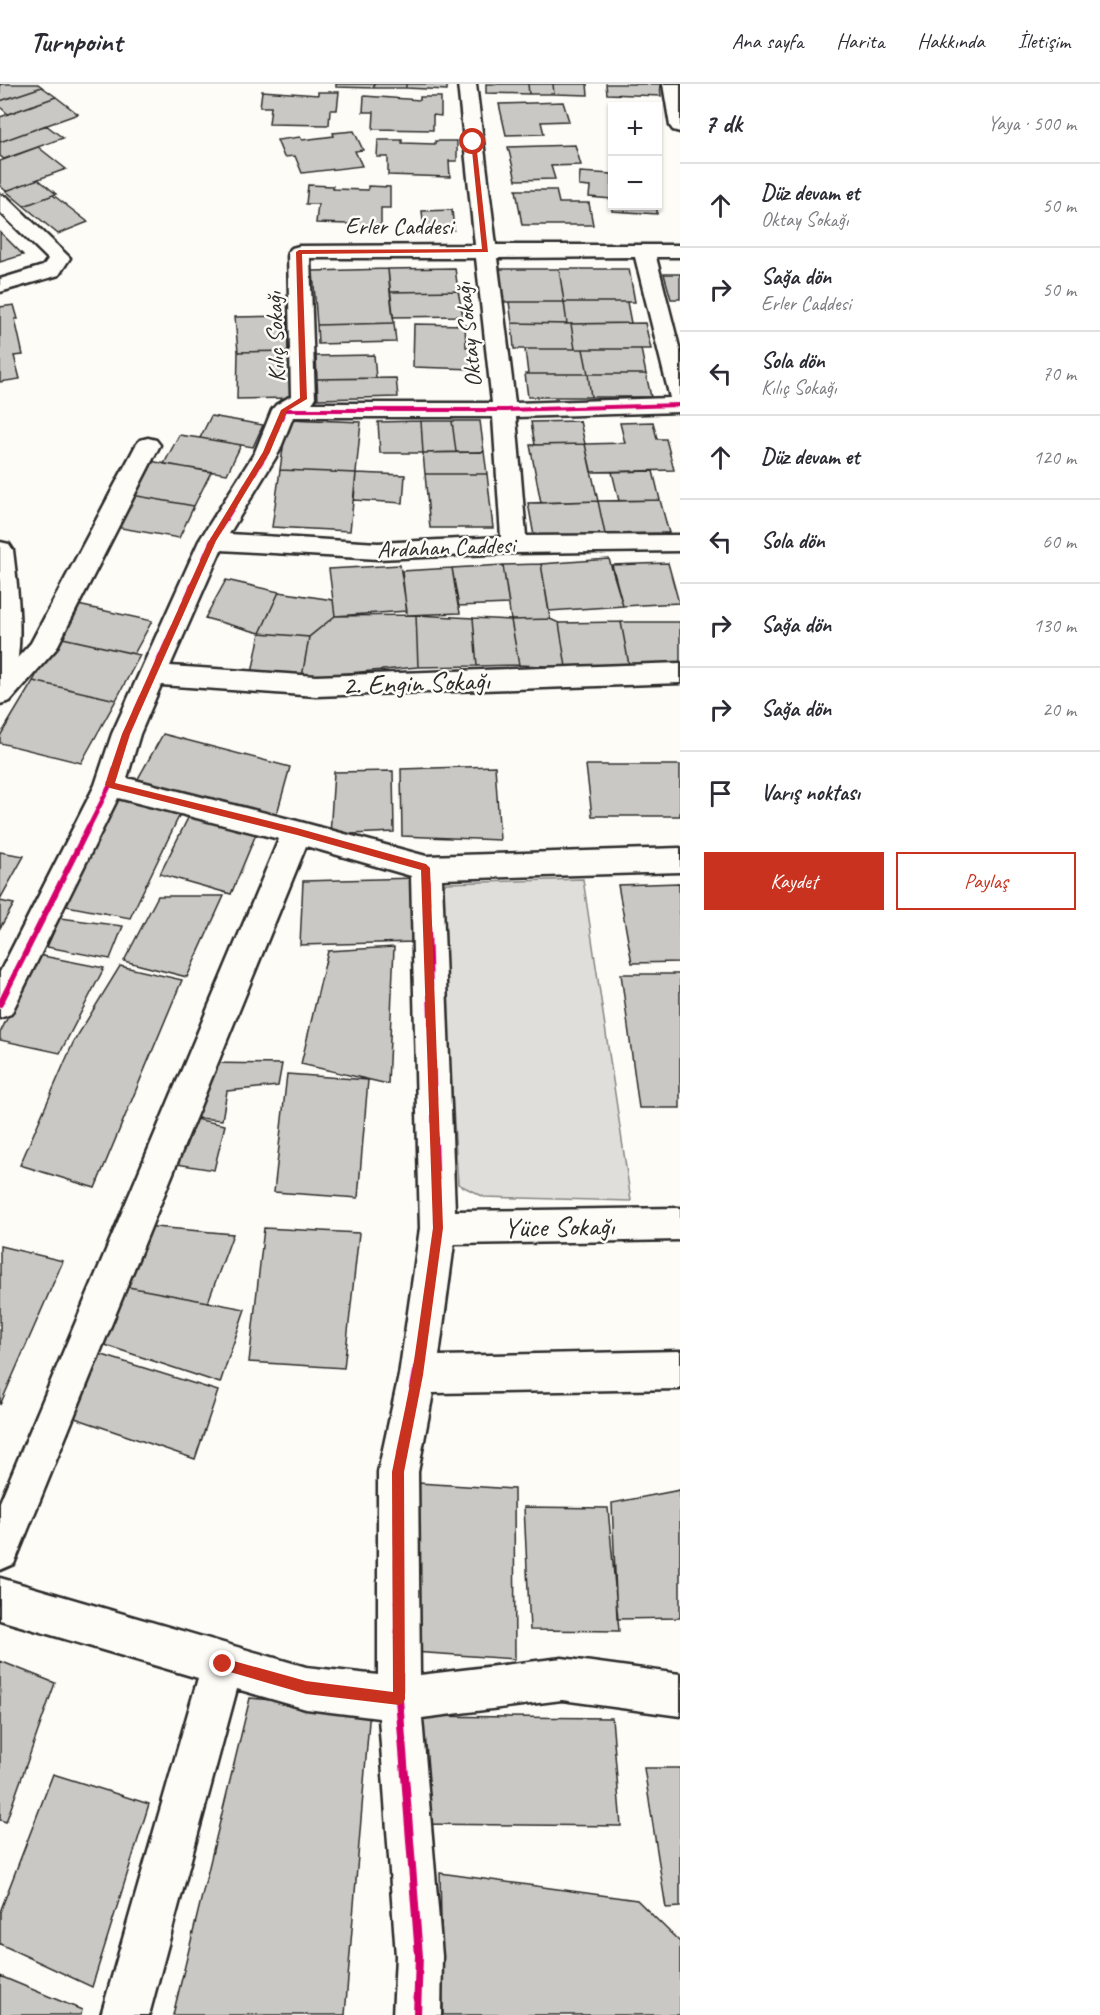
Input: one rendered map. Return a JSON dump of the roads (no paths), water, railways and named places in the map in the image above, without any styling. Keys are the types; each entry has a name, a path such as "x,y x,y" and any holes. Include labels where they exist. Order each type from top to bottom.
{"street":[{"name":"Oktay Sokağı","path":"467,84 504,410 514,545"},
{"path":"672,84 680,123"},
{"path":"0,201 59,258 51,270 0,286"},
{"name":"Erler Caddesi","path":"299,252 680,251"},
{"name":"Kılıç Sokağı","path":"284,410 303,399 299,252"},
{"path":"644,252 680,396"},
{"path":"0,1004 110,785 126,734 212,541 267,452 284,410 504,410 680,405"},
{"path":"0,694 42,649 148,444"},
{"name":"Ardahan Caddesi","path":"212,541 378,551 514,545 680,543"},
{"path":"0,550 4,582 5,625 0,677"},
{"name":"2. Engin Sokağı","path":"151,675 315,686 680,673"},
{"path":"110,785 297,832 426,868 680,860"},
{"path":"0,1550 297,832"},
{"path":"417,2015 419,1956 399,1699 398,1472 418,1375 438,1228 426,868"},
{"name":"Yüce Sokağı","path":"438,1228 680,1224"},
{"path":"418,1375 680,1370"},
{"path":"0,1599 306,1688 399,1699 562,1678 680,1695"},
{"path":"125,2015 223,1664"}]}
